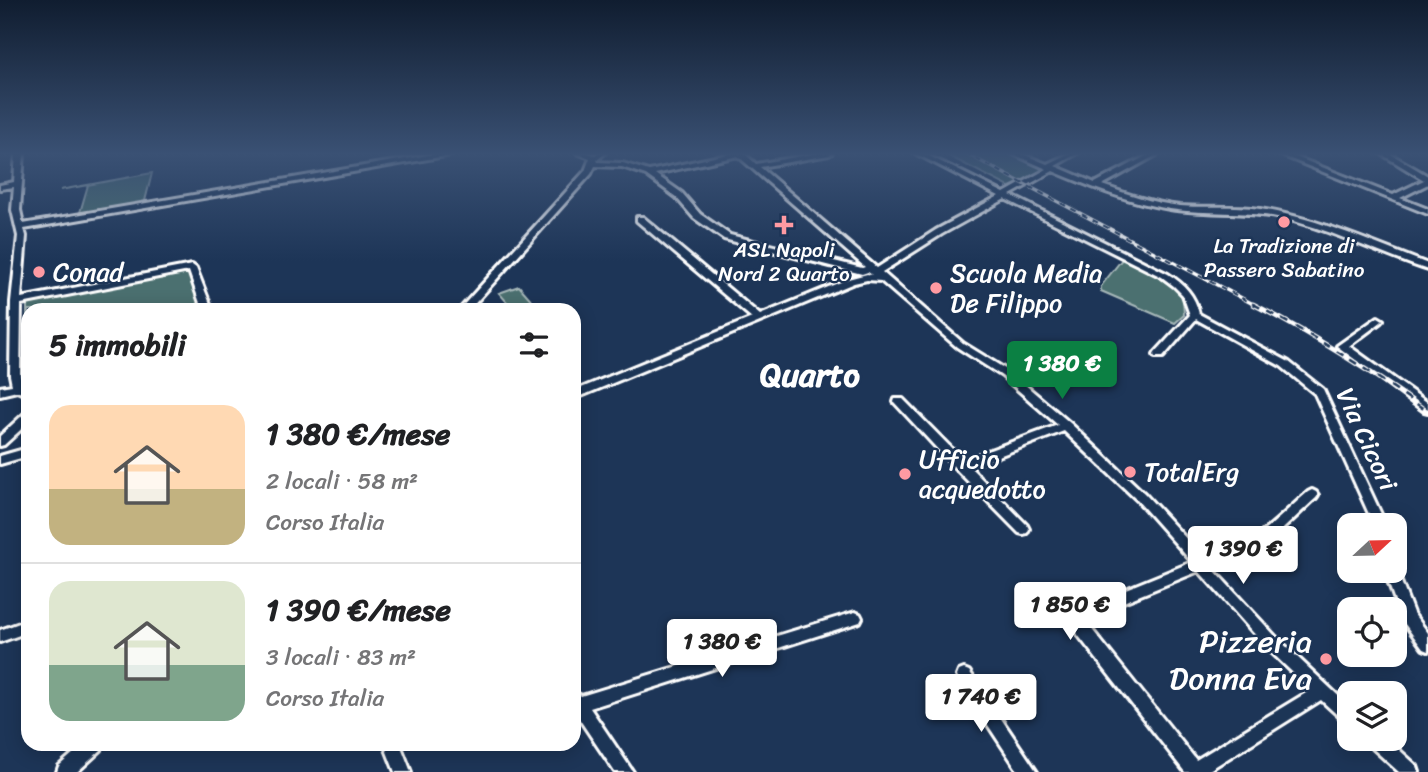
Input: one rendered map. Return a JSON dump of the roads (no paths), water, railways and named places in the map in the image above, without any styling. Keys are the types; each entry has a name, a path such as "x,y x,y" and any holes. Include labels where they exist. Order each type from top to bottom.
{"street":[{"path":"16,189 16,211 20,227 15,375 21,386"},
{"path":"20,227 241,189"},
{"path":"470,303 573,189"},
{"path":"671,189 696,216 717,233 871,275"},
{"path":"781,189 859,257 871,275 960,345 1006,374 1066,426 1141,497 1258,629 1337,705"},
{"path":"993,189 1170,278 1192,300 1195,315 1159,355"},
{"path":"581,392 871,275 1018,189"},
{"path":"1116,189 1151,203 1248,210 1285,217 1428,267"},
{"path":"1371,189 1428,212"},
{"path":"1394,198 1411,189"},
{"path":"640,219 759,319"},
{"path":"837,264 859,257"},
{"path":"16,302 192,268 205,303"},
{"name":"Via Cicori","path":"1195,315 1285,364 1319,392 1374,513"},
{"path":"1378,320 1342,346 1428,408"},
{"path":"0,391 21,389"},
{"path":"899,401 1023,529"},
{"path":"0,442 21,423"},
{"path":"960,466 1066,426"},
{"path":"0,460 21,454"},
{"path":"1312,495 1248,549 1212,565 1202,564 1094,608 1085,613 1081,620 1083,631 1194,771 1322,691"},
{"path":"1395,583 1415,630 1428,644"},
{"path":"581,700 855,618"},
{"path":"0,636 21,628"},
{"path":"964,676 1029,772"},
{"path":"581,708 625,772"},
{"path":"65,772 88,751"},
{"path":"395,751 403,772"},
{"path":"1388,751 1411,772"}],"railway":[{"path":"1034,189 1257,306"},
{"path":"1253,304 1343,355 1428,412"}],"place":[{"name":"La Tradizione di Passero Sabatino","path":"1284,222"},
{"name":"ASL Napoli Nord 2 Quarto","path":"784,225"},
{"name":"Conad","path":"39,272"},
{"name":"Scuola Media De Filippo","path":"936,288"},
{"name":"TotalErg","path":"1130,472"},
{"name":"Ufficio acquedotto","path":"905,474"},
{"name":"Pizzeria Donna Eva","path":"1326,659"}],"district":[{"name":"Quarto","path":"810,374"}]}
